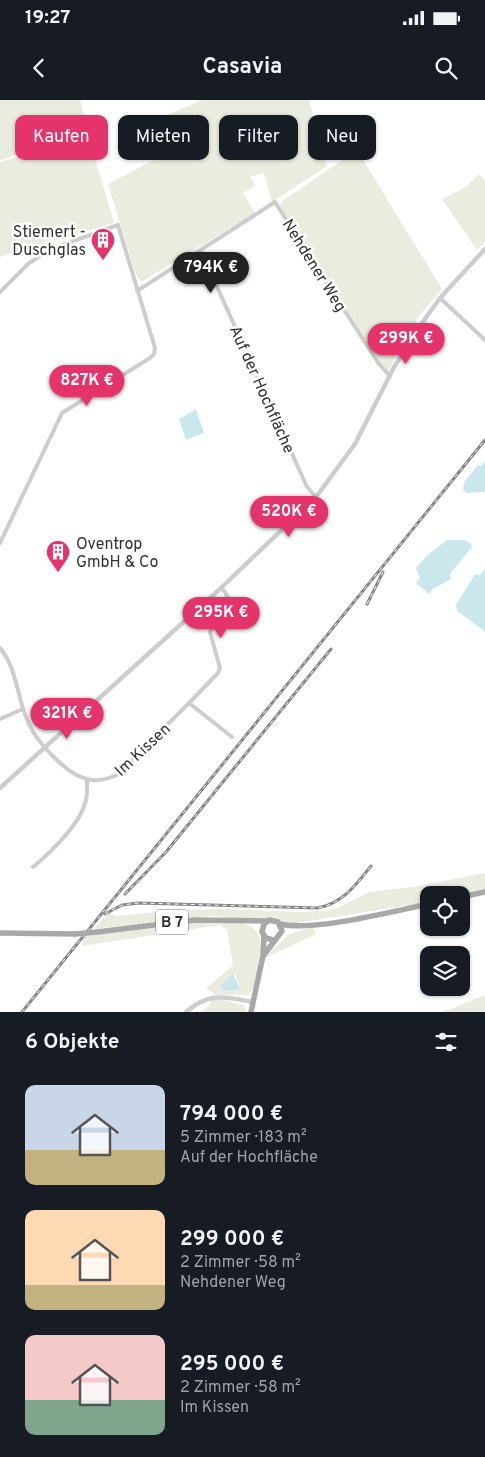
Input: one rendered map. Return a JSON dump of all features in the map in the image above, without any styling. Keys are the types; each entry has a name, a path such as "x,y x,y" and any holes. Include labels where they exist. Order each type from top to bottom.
{"main road":[{"path":"470,895 485,892"},
{"name":"B 7","path":"0,933 75,934 195,920 229,919 249,922 274,920 280,924 300,926 359,918 420,906"},
{"path":"251,1012 263,956 262,927 267,921"},
{"path":"249,922 273,940 263,956"},
{"path":"280,924 281,934"},
{"name":"B 7","path":"273,940 281,934 300,926"}],"street":[{"name":"Nehdener Weg","path":"201,251 275,202 379,364 390,376"},
{"path":"0,292 28,264 48,250 118,225 154,348 154,354 63,412 0,543"},
{"path":"0,788 221,588 316,498 355,444 406,346 440,298 485,249"},
{"path":"137,290 201,251"},
{"name":"Auf der Hochfläche","path":"201,251 307,487 316,498"},
{"path":"440,298 485,340"},
{"name":"Im Kissen","path":"87,779 108,779 117,775 218,673 220,668 210,632 222,617 228,601 228,596 221,588"},
{"path":"0,648 11,666 30,728 45,747 67,768 87,779 85,804 81,813 49,854 33,867"},
{"path":"189,703 232,737"},
{"path":"0,719 23,709"},
{"path":"186,1012 200,1001 213,997 253,1002"}],"shaded area":[{"path":"0,100 80,100 84,115 15,115 15,155 0,160"},
{"path":"202,100 309,100 313,115 308,115 308,160 325,160 327,166 272,202 264,173 250,177 255,186 243,193 255,213 141,282 135,272 108,184 154,160 209,160 209,115 167,115"},
{"path":"15,158 15,160 95,160 114,223 0,257 0,162"},
{"path":"342,160 363,160 442,289 418,317 388,371 384,368 280,206 281,202"},
{"path":"479,174 485,181 485,242 477,250 442,199 466,187"},
{"path":"485,873 485,890 470,893 470,886 420,886 420,903 296,923 283,922 273,918 256,920 212,916 93,929 110,912 115,916 178,910 224,909 304,912 333,910 369,892 413,887"},
{"path":"197,922 234,922 245,924 253,928 259,936 261,946 255,983 249,995 217,995 206,989 233,965 227,930 220,925 82,946 84,935","holes":["235,974 240,987 235,991 221,989 221,985"]},
{"path":"313,927 316,934 263,959 289,934"},
{"path":"485,995 485,1012 443,1012"},
{"path":"212,1000 222,1000 244,1005 247,1012 201,1012 209,1006"}],"water":[{"path":"196,409 204,433 186,440 179,419"},
{"path":"485,461 485,492 466,493 463,489 464,482 478,465 481,466"},
{"path":"447,540 464,540 470,543 472,547 450,574 451,579 433,589 429,594 416,583 420,578 416,568 427,555"},
{"path":"485,569 484,631 457,611 456,605 475,574 480,575"},
{"path":"233,974 240,988 235,991 222,990 220,986"}],"railway":[{"path":"22,1012 485,440"},
{"path":"367,604 383,572"},
{"path":"125,894 166,852 331,649"},
{"path":"105,914 122,905 138,903 318,908 327,906 342,898 371,866"}],"place":[{"name":"Stiemert - Duschglas","path":"103,261"},
{"name":"Oventrop GmbH & Co","path":"58,573"}]}
